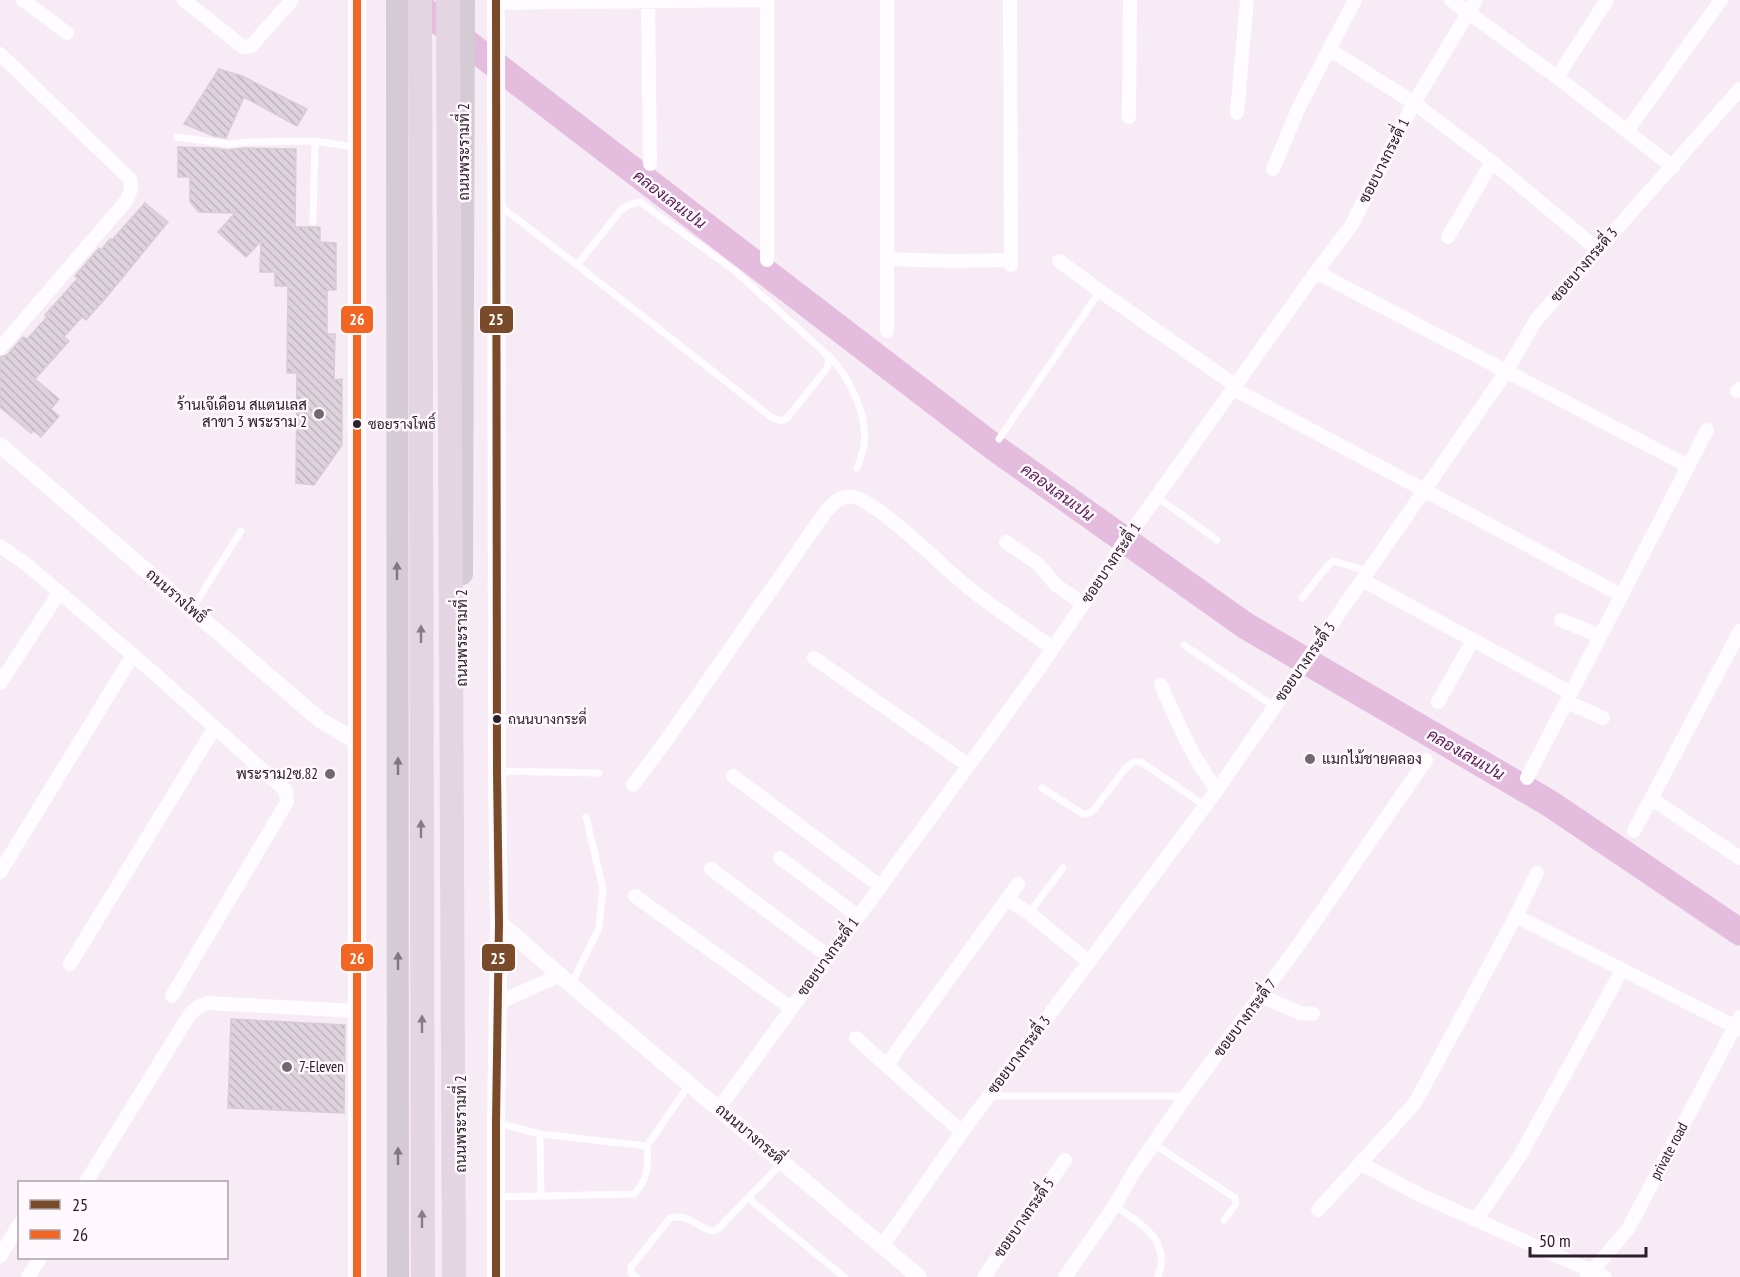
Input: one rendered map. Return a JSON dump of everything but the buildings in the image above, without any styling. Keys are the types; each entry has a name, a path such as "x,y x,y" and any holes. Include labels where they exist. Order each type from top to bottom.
{"highway":[{"path":"420,0 423,1277"},
{"path":"448,0 454,1277"},
{"path":"397,6 398,1277"},
{"name":"ถนนพระรามที่ 2","path":"461,1277 464,10"}],"main road":[{"path":"357,0 357,1277"},
{"path":"496,2 497,771 500,922 495,1122 496,1277"}],"street":[{"path":"23,0 67,33"},
{"path":"184,0 243,47 251,46 292,0"},
{"path":"496,2 761,0"},
{"path":"767,0 767,260"},
{"path":"887,0 887,331"},
{"path":"888,259 1011,263 1010,0"},
{"path":"1130,0 1130,117"},
{"path":"1237,113 1247,0"},
{"path":"1274,169 1299,107 1354,0"},
{"path":"1451,0 1472,6 1557,77 1673,167"},
{"path":"1557,77 1607,0"},
{"path":"1627,131 1721,0"},
{"path":"648,1 650,164"},
{"name":"ซอยบางกระดี่ 1","path":"719,1107 1053,648 1126,539 1351,226 1414,104 1472,6"},
{"path":"1329,49 1414,104 1492,162 1597,249"},
{"path":"0,54 130,179 131,189 127,200 0,348"},
{"name":"ซอยบางกระดี่ 3","path":"882,1246 988,1096 1217,790 1506,372 1536,320 1740,89"},
{"path":"1448,237 1492,162"},
{"path":"1059,261 1235,388 1423,491 1621,595"},
{"path":"1316,272 1688,466"},
{"path":"1527,778 1707,430"},
{"name":"ถนนรางโพธิ์","path":"0,445 320,720 356,741"},
{"path":"633,786 826,511 839,498 845,496 860,499 888,518 965,585 1053,648"},
{"path":"1005,542 1038,564 1056,585 1083,604"},
{"path":"0,546 26,564 133,655 286,791 286,802 172,996"},
{"path":"1365,576 1603,718"},
{"path":"0,683 59,592"},
{"path":"1561,620 1600,636"},
{"path":"1634,831 1740,630"},
{"path":"1438,702 1473,640"},
{"path":"0,872 133,655"},
{"path":"814,658 968,765"},
{"path":"1161,685 1203,772 1217,790"},
{"path":"70,964 215,727"},
{"name":"ซอยบางกระดี่ 7","path":"1065,1277 1115,1206 1134,1172 1186,1096 1262,996 1426,759"},
{"path":"733,776 880,886"},
{"path":"1652,798 1740,858"},
{"path":"780,858 858,916"},
{"path":"711,869 828,956"},
{"path":"1318,1210 1414,1103 1537,873"},
{"path":"887,1066 1018,884"},
{"path":"635,896 791,1008"},
{"path":"1007,899 1029,913 1089,962"},
{"path":"1516,916 1622,970 1738,1024"},
{"name":"ถนนบางกระดี่","path":"500,922 919,1277"},
{"path":"1476,1220 1521,1154 1622,970"},
{"path":"498,1003 566,980"},
{"path":"1262,996 1300,1013 1313,1014"},
{"path":"87,1181 190,1014 198,1007 207,1003 357,1011"},
{"name":"private road","path":"1589,1274 1628,1229 1738,1024"},
{"path":"856,1038 962,1132"},
{"name":"ซอยบางกระดี่ 5","path":"984,1277 1065,1160"},
{"path":"1360,1162 1420,1195 1589,1274 1605,1277"},
{"path":"0,1256 18,1226"},
{"path":"28,1277 39,1259"}],"lane":[{"path":"177,137 228,144 315,141 357,147"},
{"path":"313,222 315,141"},
{"path":"577,265 621,210 640,202 735,271 825,352 845,375 862,417 864,444 863,454 857,468"},
{"path":"497,204 771,417 781,421 787,418 827,368 829,360 825,352"},
{"path":"999,439 1100,291"},
{"path":"1156,497 1217,540"},
{"path":"192,609 241,531"},
{"path":"1302,598 1333,561 1365,576"},
{"path":"1184,645 1275,707"},
{"path":"1042,788 1083,814 1088,814 1093,811 1125,769 1133,762 1141,762 1204,805"},
{"path":"497,771 599,772"},
{"path":"566,980 599,928 603,890 586,817"},
{"path":"1029,913 1063,868"},
{"path":"496,1197 634,1194 644,1184 648,1165 647,1146 690,1083"},
{"path":"988,1096 1186,1096"},
{"path":"495,1122 540,1134 647,1146"},
{"path":"540,1134 541,1196"},
{"path":"1154,1144 1235,1198 1236,1204 1224,1220"},
{"path":"636,1277 631,1273 631,1267 670,1218 684,1217 709,1230 718,1229 783,1162"},
{"path":"748,1198 844,1277"},
{"path":"1115,1206 1140,1223 1155,1238 1161,1249 1162,1259 1158,1277"}],"waterway":[{"name":"คลองเลนเปน","path":"411,0 995,448 1246,626 1549,803 1740,932"}],"transit line":[{"name":"26","path":"357,0 357,1277"},
{"name":"25","path":"496,0 499,922 496,1277"}],"place":[{"name":"ร้านเจ๊เดือน สแตนเลส สาขา 3 พระราม 2","path":"319,414"},
{"name":"ซอยรางโพธิ์","path":"357,424"},
{"name":"ถนนบางกระดี่","path":"497,719"},
{"name":"แมกไม้ชายคลอง","path":"1310,759"},
{"name":"พระราม2ซ.82","path":"330,774"},
{"name":"7-Eleven","path":"287,1067"}]}
